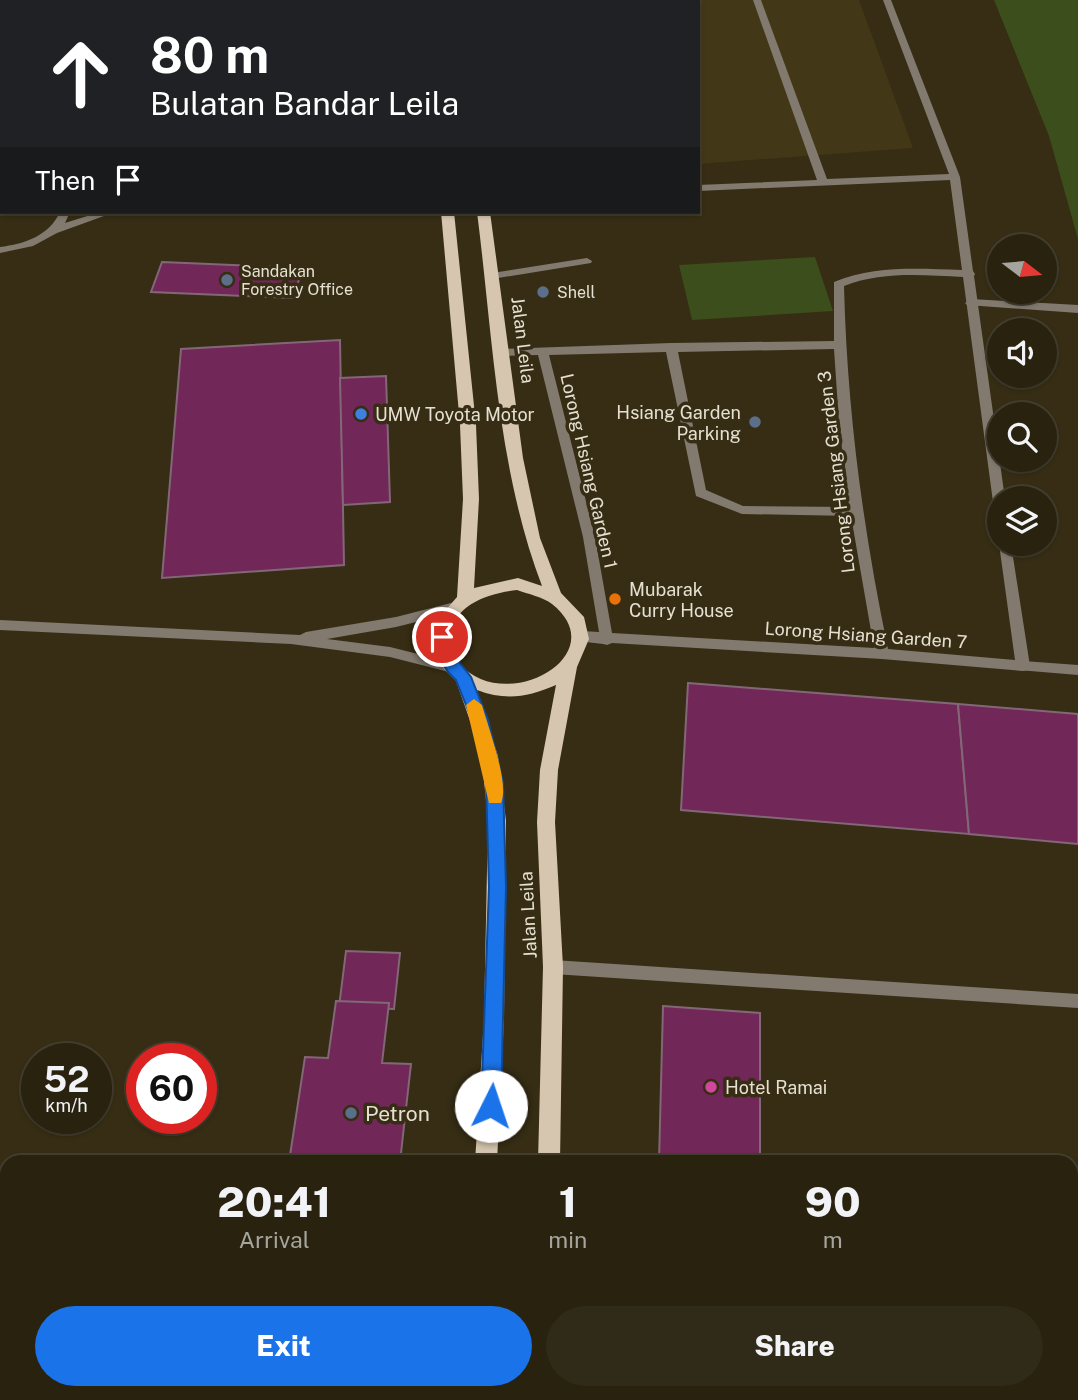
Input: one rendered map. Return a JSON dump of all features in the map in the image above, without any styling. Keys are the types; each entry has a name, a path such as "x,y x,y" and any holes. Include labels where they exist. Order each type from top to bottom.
{"main road":[{"path":"447,214 468,425 471,499 460,603"},
{"name":"Jalan Leila","path":"484,214 515,458 532,538 554,595"},
{"path":"518,584 554,595 573,613 582,636 579,653 569,667 553,681 531,689 507,691 483,687 458,672 444,653 442,637 446,621 460,603 499,585 518,584"},
{"name":"Jalan Leila","path":"549,1155 553,967 547,821 549,770 569,667"},
{"name":"Jalan Leila","path":"458,672 480,720 494,783 497,887 495,992 493,1079 487,1155"}],"street":[{"path":"757,0 824,184"},
{"path":"887,0 955,177 997,486"},
{"path":"700,188 955,177"},
{"path":"53,230 64,214"},
{"path":"0,250 41,239 53,230 104,214"},
{"path":"492,276 587,261"},
{"name":"Lorong Hsiang Garden 3","path":"882,654 867,589 856,512 838,345 838,284 853,276 879,273 970,274"},
{"path":"971,303 1078,309"},
{"path":"502,352 838,345"},
{"path":"671,347 700,493 743,510 856,512"},
{"name":"Lorong Hsiang Garden 1","path":"543,352 589,537 607,640"},
{"path":"1007,556 1023,666"},
{"path":"291,639 396,622 460,603"},
{"path":"0,625 291,639 390,652 458,672"},
{"name":"Lorong Hsiang Garden 7","path":"582,636 607,640 882,654 1078,670"},
{"path":"553,967 1078,1001"}],"shaded area":[{"path":"700,0 859,0 913,148 700,164"}],"green space":[{"path":"994,0 1078,0 1078,239 1049,136"},
{"path":"815,257 833,311 692,320 679,265"}],"building":[{"name":"Sandakan Forestry Office","path":"162,262 302,268 294,298 151,292"},
{"path":"340,340 344,565 162,578 181,349"},
{"path":"386,376 390,502 343,505 340,378"},
{"path":"688,683 958,704 969,834 681,810"},
{"path":"958,704 1078,714 1078,844 969,834"},
{"path":"346,951 400,953 394,1009 339,1007"},
{"name":"Petron","path":"336,1001 389,1003 382,1063 411,1064 401,1155 290,1155 305,1057 328,1058"},
{"name":"Hotel Ramai","path":"663,1006 760,1013 760,1155 659,1155"}],"slow traffic":[{"path":"474,705 480,720 495,799"}],"place":[{"name":"Sandakan Forestry Office","path":"227,280"},
{"name":"Shell","path":"543,292"},
{"name":"UMW Toyota Motor","path":"361,414"},
{"name":"Hsiang Garden Parking","path":"755,422"},
{"name":"Mubarak Curry House","path":"615,599"},
{"name":"Hotel Ramai","path":"711,1087"},
{"name":"Petron","path":"351,1113"}],"route":[{"path":"442,637 444,653 453,668 463,677 480,720 494,783 497,887 491,1106"}]}
